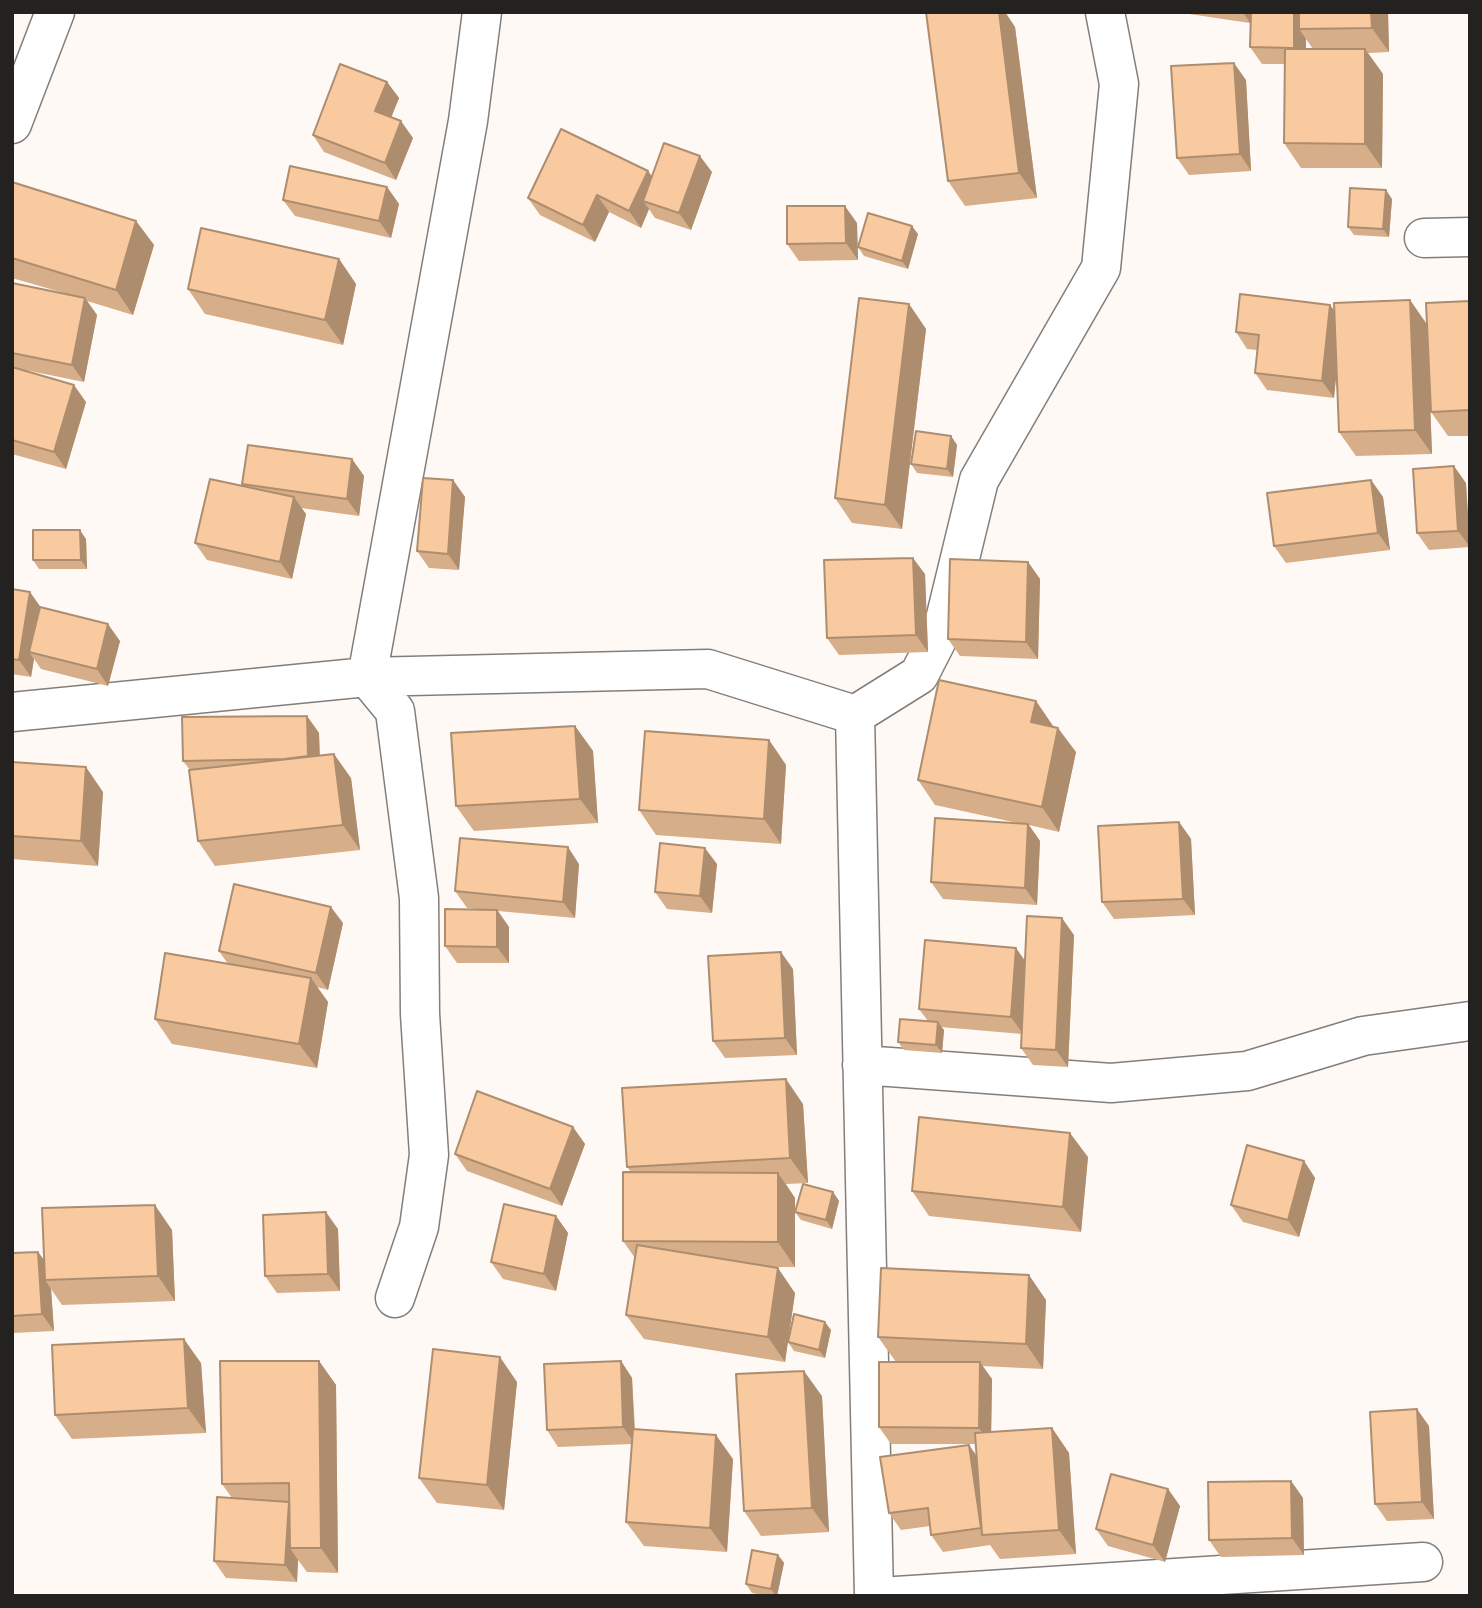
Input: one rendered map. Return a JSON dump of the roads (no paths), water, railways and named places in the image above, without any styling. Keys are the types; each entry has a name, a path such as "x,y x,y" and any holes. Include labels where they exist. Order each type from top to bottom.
{"street":[{"path":"12,124 55,12"},
{"path":"395,1298 419,1227 429,1154 420,1014 419,898 395,711 368,677 468,121 482,12"},
{"path":"12,712 368,677 708,670 855,715 919,675 943,628 979,480 1101,268 1119,84 1105,12"},
{"path":"1424,238 1470,237"},
{"path":"855,715 873,1596"},
{"path":"862,1065 1111,1083 1247,1071 1363,1036 1470,1021"},
{"path":"896,1596 1423,1562"}]}
